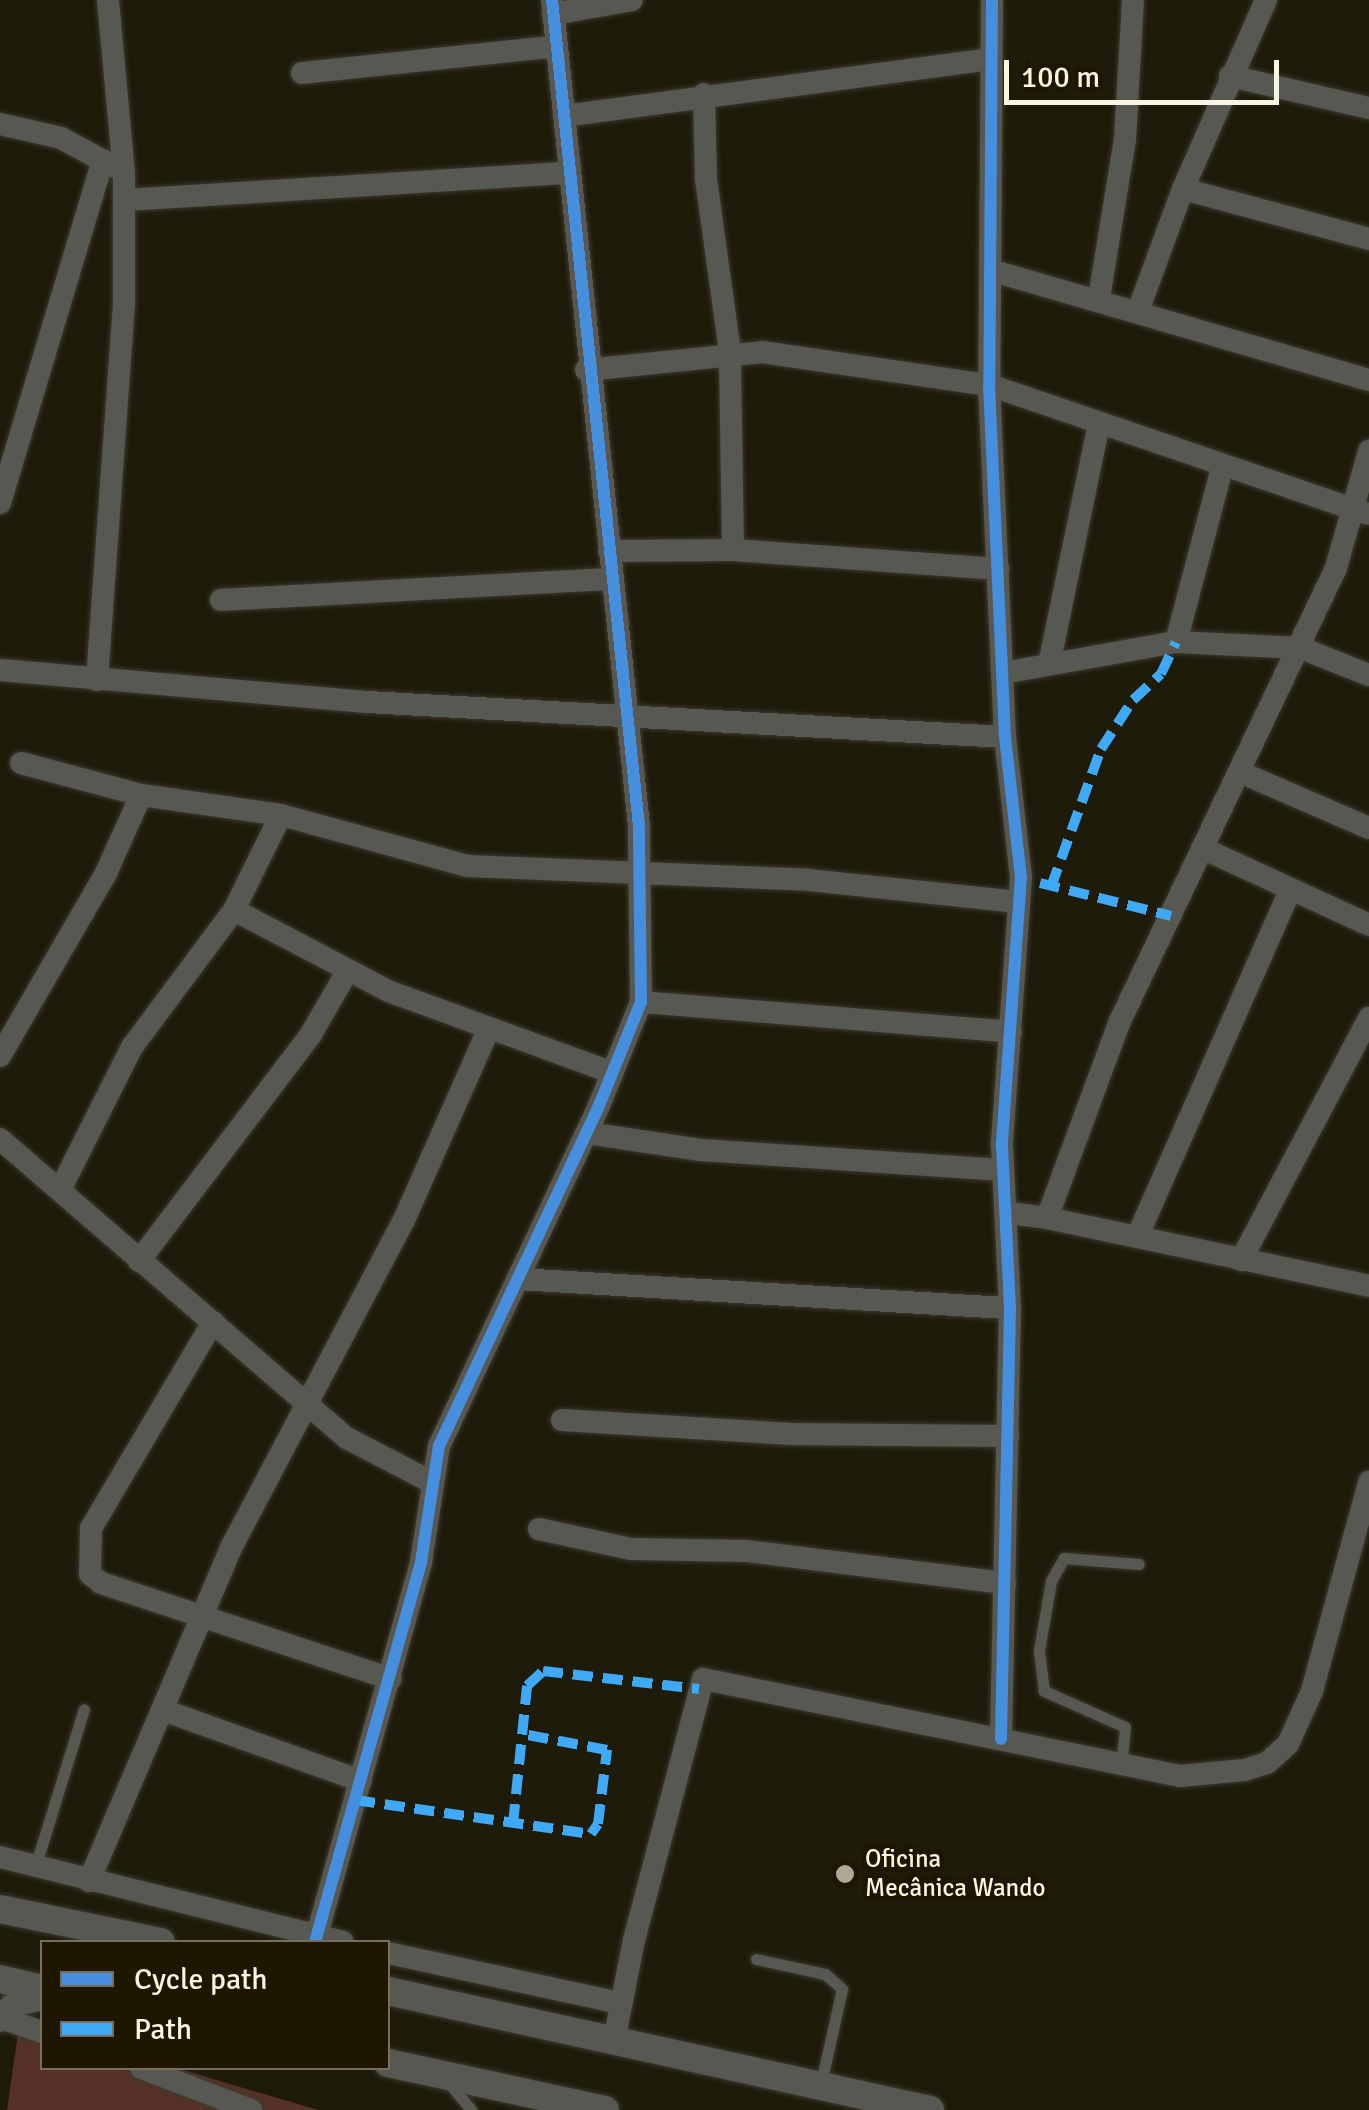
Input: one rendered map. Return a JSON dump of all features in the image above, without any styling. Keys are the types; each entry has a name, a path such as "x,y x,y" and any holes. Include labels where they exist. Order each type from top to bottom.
{"street":[{"path":"97,680 124,200 108,0"},
{"path":"0,1858 316,1939 391,1679 426,1540 439,1446 466,1380 614,1073 640,1002 642,872 629,714 586,370 552,7 632,0"},
{"path":"992,0 989,385 1005,738 1020,859 1002,1170 1008,1213 1010,1308 1001,1739"},
{"path":"1099,298 1125,139 1133,0"},
{"path":"1138,311 1183,189 1266,0"},
{"path":"302,73 556,46"},
{"path":"564,116 704,94 990,59"},
{"path":"1230,76 1369,108"},
{"path":"704,94 706,178 730,352 733,550"},
{"path":"0,124 61,138 124,173"},
{"path":"0,503 103,160"},
{"path":"124,200 570,173"},
{"path":"1183,189 1369,238"},
{"path":"990,270 1099,298 1369,380"},
{"path":"586,370 730,352 794,354 989,385 1222,468 1362,512"},
{"path":"1050,660 1099,424"},
{"path":"1047,1218 1111,1042 1301,648 1362,512 1369,451"},
{"path":"1176,642 1222,468"},
{"path":"609,551 733,550 998,569"},
{"path":"221,600 612,579"},
{"path":"1003,673 1050,660 1176,642 1301,648 1369,675"},
{"path":"0,670 97,680 1005,738"},
{"path":"20,762 141,795 280,814 430,860 523,872 642,872 878,885 1017,902"},
{"path":"1242,772 1369,828"},
{"path":"0,1056 106,873 141,795"},
{"path":"60,1190 132,1047 234,910 280,814"},
{"path":"1204,849 1369,924"},
{"path":"1138,1234 1290,890"},
{"path":"234,910 347,972 614,1073"},
{"path":"139,1262 312,1034 347,972"},
{"path":"640,1002 1011,1032"},
{"path":"1241,1260 1369,1018"},
{"path":"89,1881 200,1616 305,1404 404,1220 489,1028"},
{"path":"586,1133 702,1150 1002,1170"},
{"path":"0,1139 305,1404 374,1458 433,1483"},
{"path":"1008,1213 1138,1234 1369,1286"},
{"path":"518,1279 1010,1308"},
{"path":"213,1322 91,1528 86,1550 90,1574 100,1584 391,1679"},
{"path":"562,1420 788,1434 1008,1436"},
{"path":"614,2042 619,2003 703,1680 1180,1776 1220,1774 1266,1763 1288,1744 1312,1691 1369,1482"},
{"path":"538,1530 630,1550 747,1552 1005,1584"},
{"path":"163,1710 361,1781"},
{"path":"0,1908 152,1940"},
{"path":"390,1953 619,2003"},
{"path":"0,1980 40,1989"},
{"path":"390,1991 930,2110"},
{"path":"40,1998 10,2006 0,2019 40,2031"},
{"path":"390,2062 605,2110"},
{"path":"146,2070 251,2110"}],"lane":[{"path":"1121,1766 1125,1727 1044,1691 1039,1650 1051,1581 1064,1558 1140,1564"},
{"path":"35,1867 84,1709"},
{"path":"756,1959 826,1974 842,1989 820,2088"},
{"path":"441,2074 471,2110"}],"shaded area":[{"path":"20,2019 40,2025 40,2070 183,2070 318,2110 7,2110"}],"marked path":[{"path":"1051,887 1101,749 1133,700 1161,674 1176,642"},
{"path":"1040,883 1171,916"},
{"path":"513,1824 527,1686 543,1671 699,1689"},
{"path":"355,1800 591,1834 598,1824 607,1750 522,1734"}],"cycle path":[{"path":"316,1940 421,1562 439,1446 598,1108 641,1002 639,826 552,0"},
{"path":"992,0 989,385 1005,737 1021,877 1002,1145 1010,1308 1001,1739"}],"place":[{"name":"Oficina Mecânica Wando","path":"845,1874"}]}
